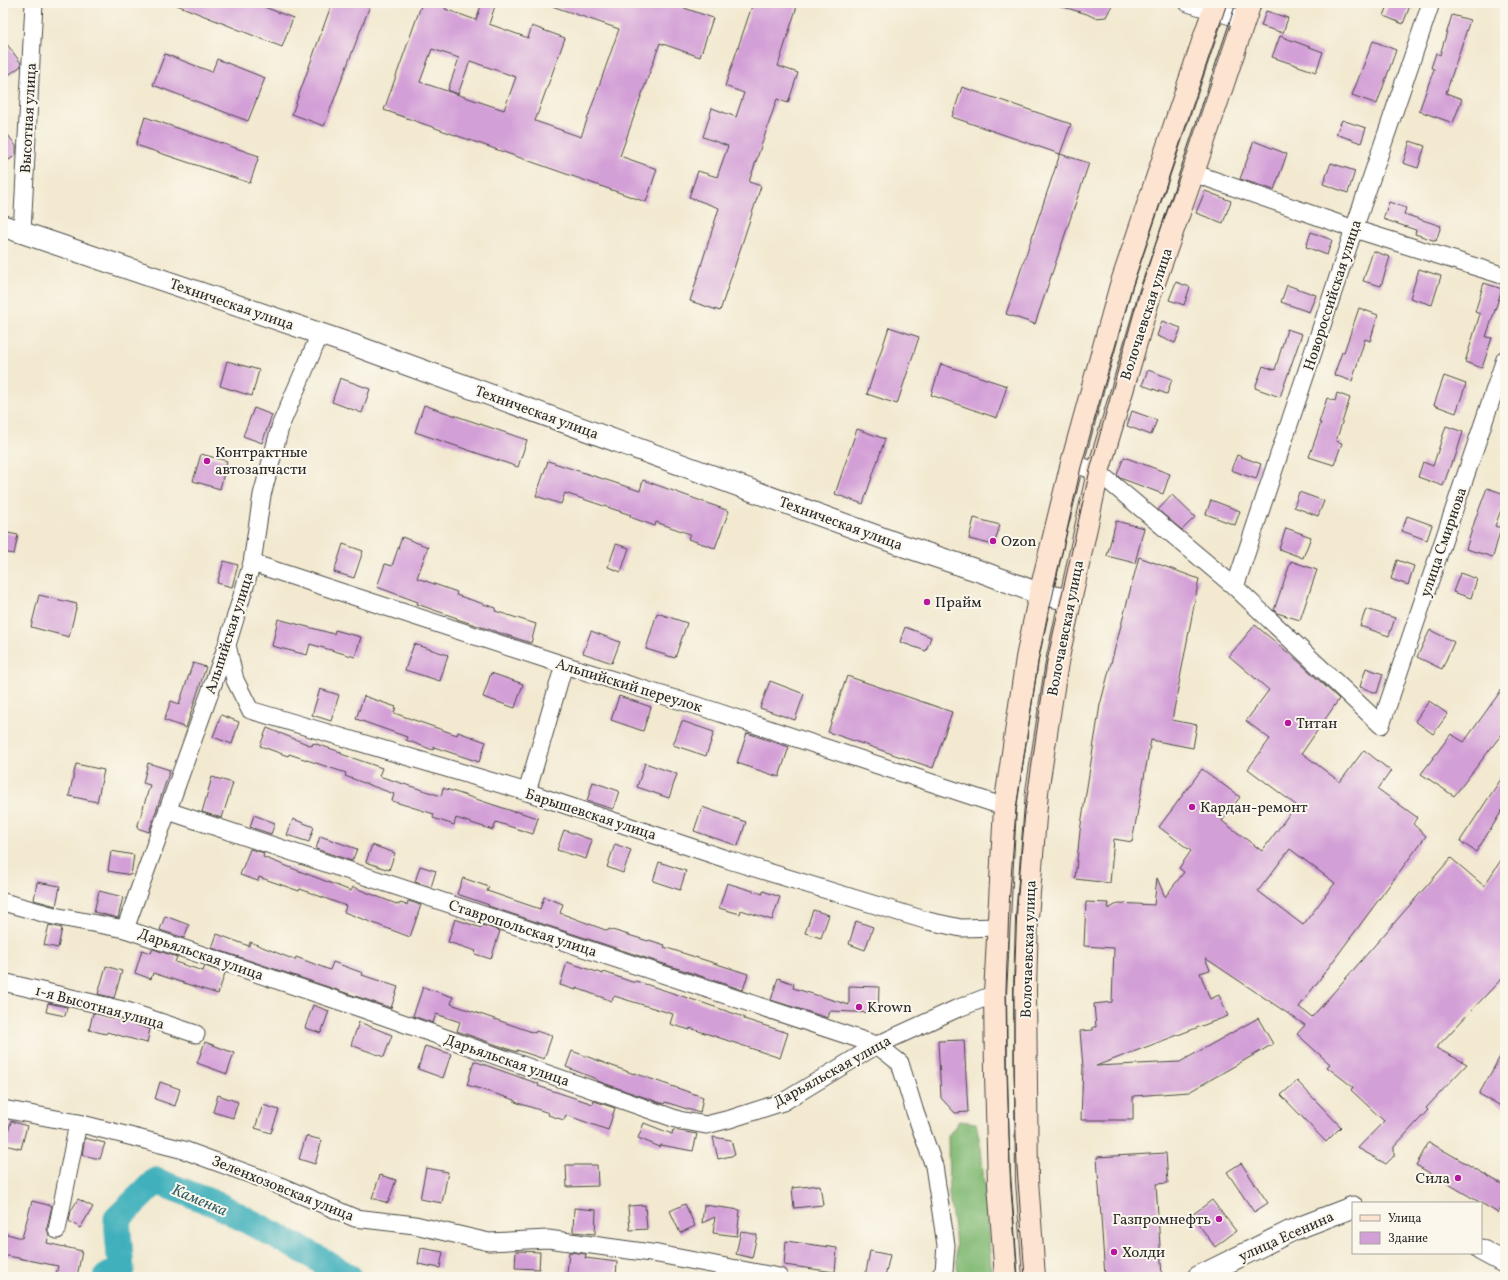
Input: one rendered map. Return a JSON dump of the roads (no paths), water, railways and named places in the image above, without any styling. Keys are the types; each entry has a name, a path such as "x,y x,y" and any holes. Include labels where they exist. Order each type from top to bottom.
{"main road":[{"name":"Волочаевская улица","path":"1006,1277 999,1184 995,994 1005,807 1027,658 1040,594 1072,463 1120,285 1215,7"},
{"name":"Волочаевская улица","path":"1036,1275 1027,1180 1025,990 1027,918 1037,792 1056,662 1098,472 1150,294 1193,173 1247,12"}],"street":[{"name":"Высотная улица","path":"13,229 34,3"},
{"path":"1188,3 1247,12"},
{"name":"Новороссийская улица","path":"1235,587 1431,3"},
{"path":"1193,173 1354,229 1505,276"},
{"name":"Техническая улица","path":"13,229 356,346 904,546 985,573 1040,594 1070,600"},
{"name":"Альпийская улица","path":"125,929 227,645 252,564 262,495 281,424 320,334"},
{"name":"улица Смирнова","path":"1235,587 1381,725 1505,359"},
{"path":"1072,463 1098,472 1235,587"},
{"name":"Альпийский переулок","path":"252,564 718,713 1005,807"},
{"name":"Барышевская улица","path":"227,645 236,680 250,710 527,792 730,860 928,922 961,928 998,927"},
{"path":"527,792 564,665"},
{"name":"Ставропольская улица","path":"168,811 877,1045"},
{"name":"Дарьяльская улица","path":"3,902 54,916 125,929 360,1008 679,1120 706,1125 783,1102 877,1045 956,1009 995,994"},
{"name":"1-я Высотная улица","path":"3,982 127,1011 196,1034"},
{"path":"877,1045 900,1063 934,1166 946,1245 944,1271 939,1277"},
{"name":"Зеленхозовская улица","path":"3,1109 78,1123 184,1150 271,1182 355,1218 415,1226 489,1242 548,1239 658,1254 779,1277"},
{"path":"57,1230 78,1123"},
{"name":"улица Есенина","path":"1198,1277 1293,1230 1352,1207"},
{"path":"1482,1251 1505,1263"}],"waterway":[{"name":"Каменка","path":"107,1277 121,1269 117,1219 156,1181 218,1205 303,1250 349,1277"}],"tram line":[{"path":"1018,1277 1010,1167 1006,990 1009,906 1016,809 1039,657 1081,467 1132,287 1227,3"},
{"path":"1025,1277 1017,1167 1014,1072 1014,991 1017,906 1025,811 1047,661 1090,470 1140,291 1236,3"}],"place":[{"name":"Контрактные автозапчасти","path":"207,461"},
{"name":"Ozon","path":"993,541"},
{"name":"Прайм","path":"927,602"},
{"name":"Титан","path":"1288,723"},
{"name":"Кардан-ремонт","path":"1192,807"},
{"name":"Krown","path":"859,1007"},
{"name":"Сила","path":"1458,1178"},
{"name":"Газпромнефть","path":"1219,1219"},
{"name":"Холди","path":"1114,1252"}]}
